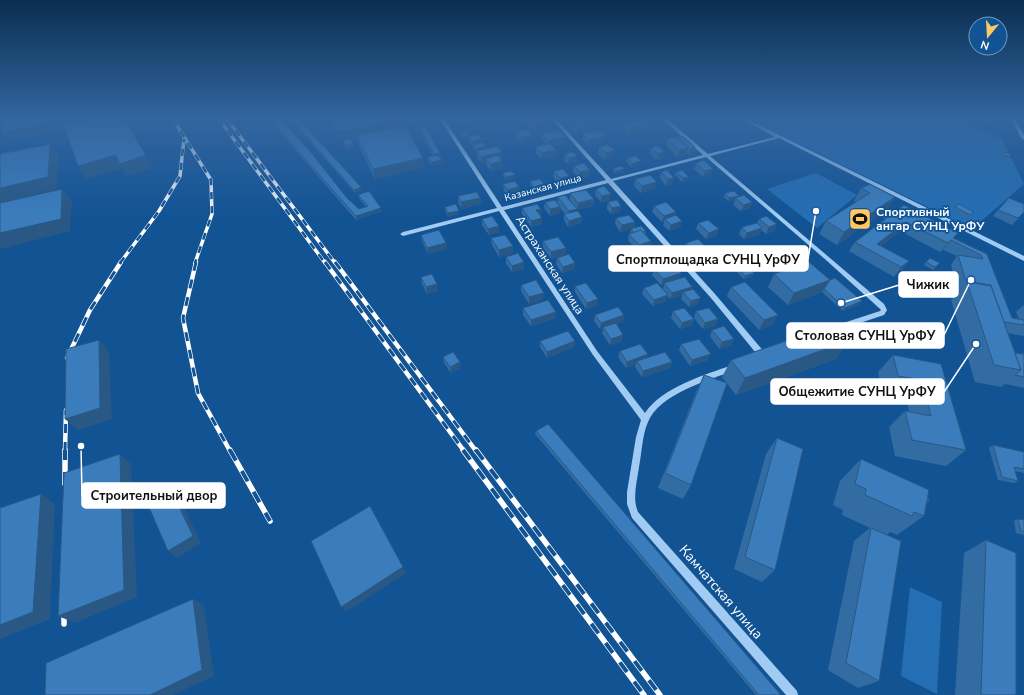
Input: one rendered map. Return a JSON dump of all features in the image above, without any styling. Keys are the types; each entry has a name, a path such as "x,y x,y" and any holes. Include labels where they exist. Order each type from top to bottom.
{"street":[{"name":"Астраханская улица","path":"463,151 595,353 645,419"},
{"path":"583,151 713,296 763,356"},
{"path":"702,151 831,259 882,306 884,310 882,313 818,334"},
{"name":"Казанская улица","path":"403,234 608,180 724,151"},
{"path":"808,151 1024,259"},
{"path":"645,419 661,399 688,386 742,365"},
{"name":"Камчатская улица","path":"645,419 632,484 630,507 640,521 793,695"}],"shaded area":[{"path":"815,151 1008,151 1024,184 972,229"},
{"path":"816,173 857,195 817,228 767,189"},
{"path":"910,587 942,602 937,694 901,676"}],"building":[{"path":"13,151 50,151 48,177 0,188 0,154"},
{"path":"73,151 144,151 146,155 120,164 116,155 78,166"},
{"path":"299,151 310,151 347,198 359,209 368,206 358,195 369,191 381,208 356,216"},
{"path":"320,151 329,151 361,187 354,190"},
{"path":"364,151 419,151 423,158 373,169"},
{"path":"433,151 439,151 440,153 434,154"},
{"path":"477,151 502,152 481,157"},
{"path":"655,151 664,152 658,154"},
{"path":"573,152 577,156 569,158 565,154"},
{"path":"1004,152 1011,154 1010,157 1003,155"},
{"path":"438,155 442,160 431,162 428,157"},
{"path":"497,155 502,161 491,164 486,159"},
{"path":"636,156 641,161 632,164 627,158"},
{"path":"704,160 713,169 705,171 696,163"},
{"path":"584,163 590,170 580,172 574,166"},
{"path":"621,166 625,169 617,171 613,168"},
{"path":"563,169 569,176 560,178 554,171"},
{"path":"667,170 674,178 668,179 661,172"},
{"path":"682,170 689,177 683,178 676,172"},
{"path":"511,171 515,175 506,177 503,173"},
{"path":"650,175 657,182 642,186 635,179"},
{"path":"540,179 544,184 534,187 530,181"},
{"path":"515,181 519,187 508,190 503,184"},
{"path":"870,184 895,197 844,232 826,221 870,193 861,188"},
{"path":"604,186 611,194 602,196 596,189"},
{"path":"62,189 61,219 0,233 0,203"},
{"path":"586,190 594,199 578,203 570,193"},
{"path":"734,191 739,196 729,198 725,193"},
{"path":"477,192 480,198 461,202 458,196"},
{"path":"565,195 577,209 569,211 558,197"},
{"path":"744,195 752,202 744,205 735,198"},
{"path":"1009,198 1024,204 1024,212 1018,218 998,210"},
{"path":"555,200 560,207 550,209 545,202"},
{"path":"617,200 621,206 612,208 608,202"},
{"path":"666,202 676,212 664,216 654,206"},
{"path":"456,204 459,211 448,213 445,207"},
{"path":"537,204 541,209 536,210 542,218 531,221 522,208"},
{"path":"959,204 974,212 970,215 955,207"},
{"path":"904,205 958,233 953,238 987,254 1012,318 1024,320 1024,325 1004,322 991,285 966,281 958,255 983,259 981,255 951,240 948,243 906,222 877,244 909,261 901,267 855,242"},
{"path":"885,209 892,213 888,216 880,212"},
{"path":"578,211 582,217 569,221 564,214"},
{"path":"629,215 635,222 622,225 616,218"},
{"path":"676,215 682,221 671,225 665,219"},
{"path":"492,216 499,226 488,229 482,219"},
{"path":"766,216 777,224 769,227 759,219"},
{"path":"708,220 719,229 709,233 698,223"},
{"path":"757,223 762,228 747,233 742,227"},
{"path":"641,226 646,231 643,232 641,230 634,233 631,229"},
{"path":"439,230 446,243 427,248 421,235"},
{"path":"641,230 651,241 639,245 629,234"},
{"path":"505,235 513,246 499,250 491,238"},
{"path":"558,237 566,248 551,252 543,241"},
{"path":"698,239 707,248 696,252 686,243"},
{"path":"518,253 524,262 512,266 506,257"},
{"path":"569,254 575,263 563,267 557,258"},
{"path":"930,258 940,263 935,267 926,262"},
{"path":"809,262 830,280 794,293 774,274"},
{"path":"672,263 681,273 663,279 654,269"},
{"path":"747,265 754,273 745,276 738,268"},
{"path":"432,274 437,284 426,287 421,277"},
{"path":"685,277 692,287 672,293 664,283"},
{"path":"835,278 862,301 845,308 824,289 830,280"},
{"path":"536,280 544,293 529,297 521,285"},
{"path":"745,282 778,315 764,320 731,287"},
{"path":"967,282 991,286 1021,370 994,365"},
{"path":"586,283 598,299 587,303 575,286"},
{"path":"657,283 668,295 654,300 644,288"},
{"path":"693,289 701,298 691,301 683,292"},
{"path":"548,300 556,312 531,320 523,308"},
{"path":"618,307 624,315 601,323 595,315"},
{"path":"684,308 694,319 682,323 673,311"},
{"path":"709,308 718,319 705,323 696,311"},
{"path":"616,323 623,335 611,339 603,327"},
{"path":"832,325 848,341 745,378 731,360"},
{"path":"724,326 734,339 722,342 712,330"},
{"path":"568,331 575,341 547,352 540,341"},
{"path":"699,339 711,354 692,360 681,344"},
{"path":"99,340 100,408 65,419 66,349"},
{"path":"640,344 648,354 627,362 620,351"},
{"path":"453,352 460,362 450,367 443,357"},
{"path":"665,352 672,362 643,371 637,361"},
{"path":"1015,353 1024,354 1024,377 1015,375 1021,370"},
{"path":"893,355 941,364 966,450 912,440 905,411 931,416 922,380 898,376"},
{"path":"704,375 727,383 691,485 665,473"},
{"path":"548,424 781,695 759,695 536,431"},
{"path":"777,438 803,449 775,570 745,557"},
{"path":"993,445 1024,452 1024,469 1014,467 1018,481 1002,477"},
{"path":"120,454 124,590 58,616 64,473"},
{"path":"861,459 929,490 924,516 914,512 912,516 865,495 866,489 855,484"},
{"path":"172,492 193,536 168,551 148,505"},
{"path":"41,494 33,612 0,625 0,508"},
{"path":"370,506 403,567 341,607 311,541"},
{"path":"1018,519 1024,520 1024,532 1021,531"},
{"path":"871,528 901,541 879,681 846,663"},
{"path":"986,540 1016,553 1016,695 981,695"},
{"path":"193,599 202,670 150,695 45,695 46,663"}],"railway":[{"path":"120,263 159,211 180,176 183,151"},
{"path":"193,151 211,180 212,214 195,263"},
{"path":"243,151 325,263"},
{"path":"251,151 335,263"},
{"path":"67,358 90,310 121,262"},
{"path":"196,262 183,318 198,393 230,451"},
{"path":"325,262 464,451"},
{"path":"335,262 476,451"},
{"path":"65,451 66,410"},
{"path":"230,450 270,521"},
{"path":"463,450 644,695"},
{"path":"476,450 660,695"},
{"path":"65,451 65,484"},
{"path":"64,606 64,624"}],"place":[{"name":"Спортплощадка СУНЦ УрФУ","path":"816,211"},
{"name":"Спортивный ангар СУНЦ УрФУ","path":"860,219"},
{"name":"Столовая СУНЦ УрФУ","path":"971,280"},
{"name":"Чижик","path":"841,303"},
{"name":"Общежитие СУНЦ УрФУ","path":"976,344"},
{"name":"Строительный двор","path":"81,446"}]}
